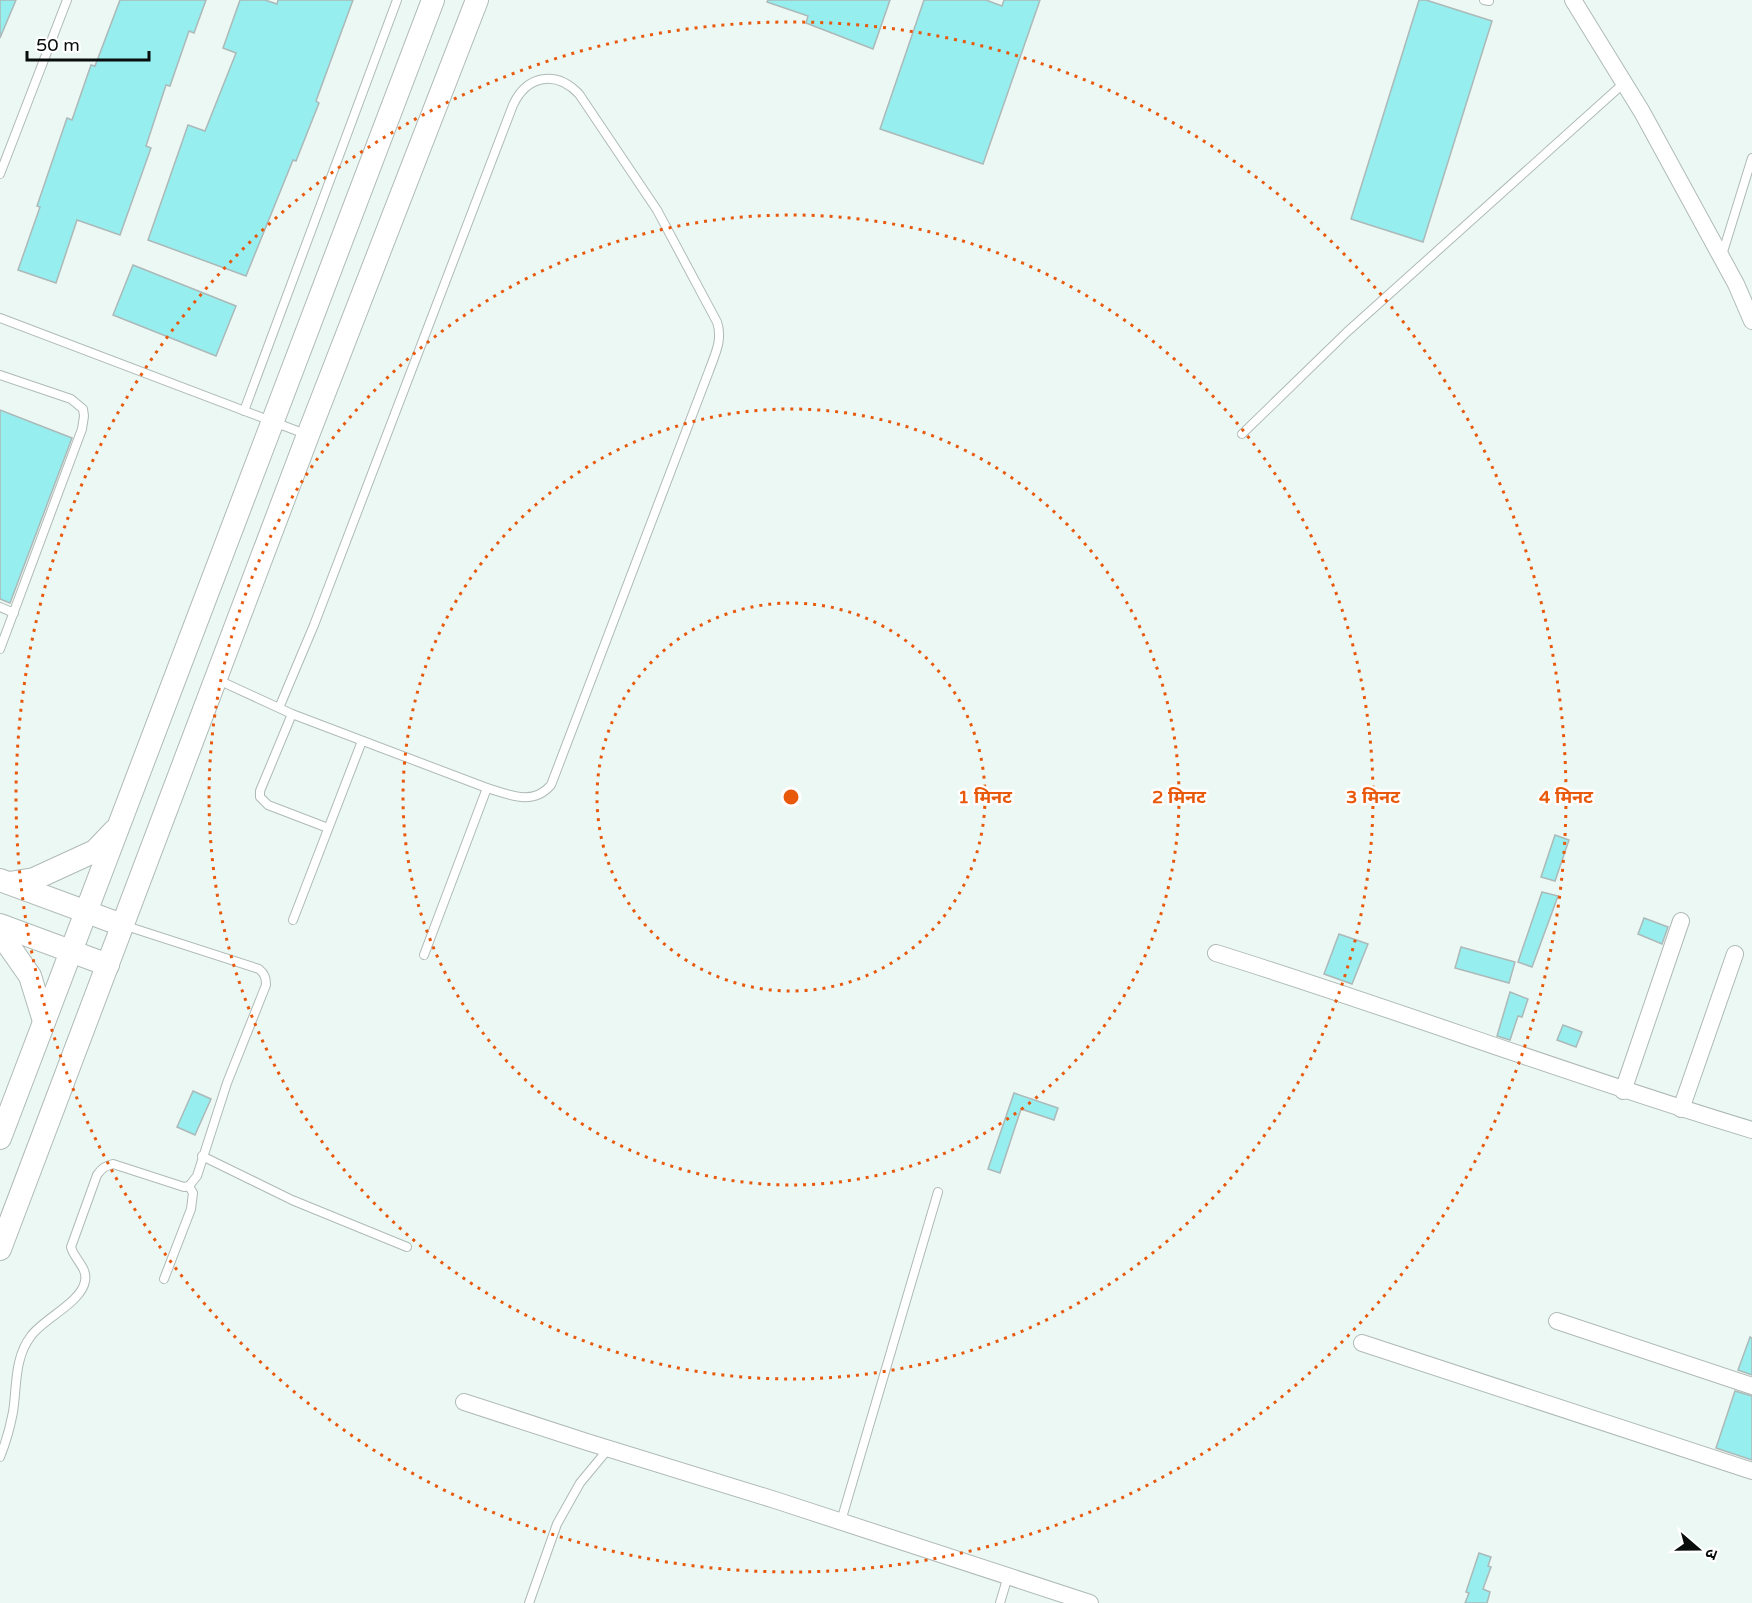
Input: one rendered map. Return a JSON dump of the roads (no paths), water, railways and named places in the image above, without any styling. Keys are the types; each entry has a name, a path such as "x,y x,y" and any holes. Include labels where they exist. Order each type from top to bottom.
{"main road":[{"path":"0,1138 433,0"},
{"path":"0,1249 308,435 477,0"},
{"path":"4,881 34,879 95,851 119,825"},
{"path":"4,881 122,925"},
{"path":"0,925 108,965"},
{"path":"0,933 30,976 44,1021"}],"street":[{"path":"1572,0 1624,82 1736,284 1752,321"},
{"path":"1623,1091 1681,921"},
{"path":"1216,953 1382,1006 1623,1091 1752,1130"},
{"path":"1681,1109 1736,954"},
{"path":"1557,1321 1752,1386"},
{"path":"1362,1343 1752,1471"},
{"path":"464,1402 841,1521 1090,1603"}],"lane":[{"path":"0,174 67,0"},
{"path":"244,411 397,0"},
{"path":"216,679 292,714 487,788 519,797 531,797 543,795 551,785 720,337 717,322 657,210 579,94 567,83 560,80 542,79 530,83 518,93 314,625 279,708"},
{"path":"1242,434 1347,332 1624,82"},
{"path":"1721,257 1752,158"},
{"path":"0,318 308,435"},
{"path":"0,375 71,399 83,409 84,417 82,429 0,649"},
{"path":"0,607 14,613"},
{"path":"292,714 260,791 260,797 262,802 268,805 328,828"},
{"path":"293,920 362,741"},
{"path":"424,954 487,788"},
{"path":"0,1457 7,1440 17,1372 25,1345 31,1335 84,1287 86,1278 84,1270 71,1247 101,1170 113,1164 184,1187 189,1186 197,1176 227,1083 266,985 264,973 259,969 122,925"},
{"path":"202,1156 292,1200 407,1247"},
{"path":"164,1279 191,1209 193,1193 189,1186"},
{"path":"841,1521 938,1192"},
{"path":"529,1603 557,1524 580,1483 609,1448"},
{"path":"1000,1603 1008,1576"}]}
